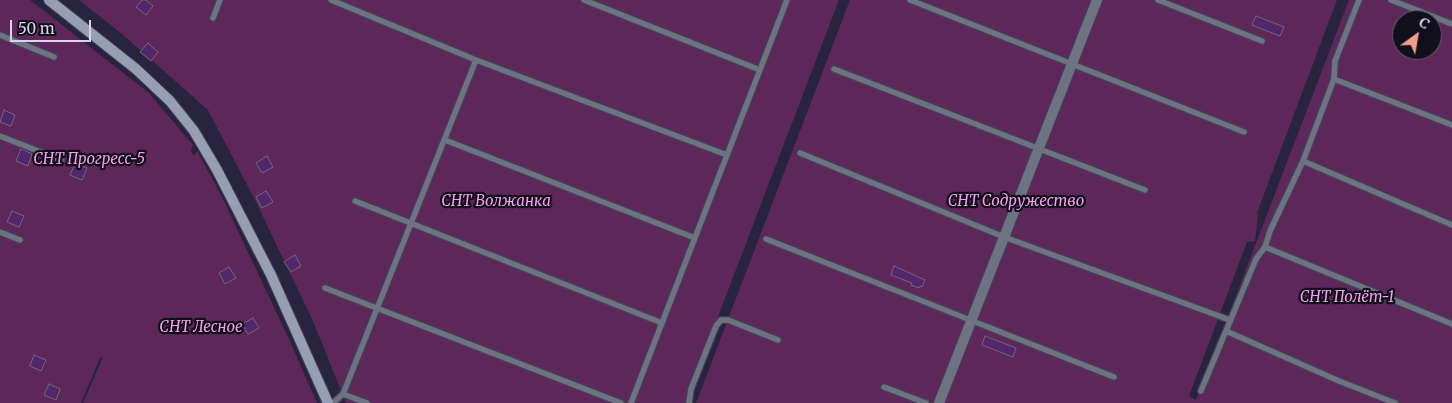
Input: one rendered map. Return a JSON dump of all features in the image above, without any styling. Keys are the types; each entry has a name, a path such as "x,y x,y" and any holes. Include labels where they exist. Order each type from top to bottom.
{"street":[{"path":"49,0 136,69 170,101 194,131 217,170 271,275 328,403"},
{"path":"939,403 1097,0"}],"lane":[{"path":"213,18 220,0"},
{"path":"331,0 476,60 727,155"},
{"path":"584,0 760,70"},
{"path":"631,403 787,0"},
{"path":"910,0 1244,132"},
{"path":"1158,0 1262,41"},
{"path":"1201,391 1256,259 1265,247 1270,231 1303,161 1334,79 1335,61 1359,0"},
{"path":"1391,0 1452,24"},
{"path":"0,34 54,57"},
{"path":"333,403 343,394 476,60"},
{"path":"834,69 1145,190"},
{"path":"1334,79 1452,125"},
{"path":"0,136 61,160"},
{"path":"444,140 695,238"},
{"path":"800,153 1004,236 1230,320"},
{"path":"1303,161 1452,225"},
{"path":"355,202 662,323"},
{"path":"0,232 20,240"},
{"path":"766,239 1114,377"},
{"path":"1265,247 1452,324"},
{"path":"326,288 621,403"},
{"path":"690,403 691,389 716,326 721,320 728,320 778,340"},
{"path":"1226,331 1339,381 1395,403"},
{"path":"884,387 926,403"},
{"path":"343,394 367,403"}],"green space":[{"name":"СНТ Прогресс-5","path":"0,0 30,0 149,93 193,145 191,151 194,156 197,151 222,197 317,403 83,403 103,357 100,358 81,403 0,403"},
{"name":"СНТ Волжанка","path":"79,0 839,0 685,403 346,403 313,321 254,198 208,110 122,34"},
{"name":"СНТ Содружество","path":"850,0 1337,0 1257,213 1255,241 1247,242 1189,396 1196,400 1349,0 1452,0 1452,403 696,403"}],"building":[{"path":"142,0 146,0 153,6 146,15 136,7"},
{"path":"1256,16 1284,27 1280,36 1252,25"},
{"path":"148,43 158,52 151,61 140,52"},
{"path":"4,110 15,115 11,126 0,122"},
{"path":"21,149 32,154 28,166 16,161"},
{"path":"267,156 273,167 262,173 256,163"},
{"path":"75,164 87,168 82,180 70,175"},
{"path":"266,191 273,202 262,208 256,197"},
{"path":"12,211 24,216 19,227 7,222"},
{"path":"295,255 301,266 291,272 284,262"},
{"path":"894,266 925,280 922,287 920,286 919,288 911,285 912,283 891,275"},
{"path":"229,267 236,278 225,284 219,273"},
{"path":"253,318 259,328 248,334 242,324"},
{"path":"985,336 1016,348 1013,357 982,345"},
{"path":"34,355 46,360 41,371 30,366"},
{"path":"49,384 60,389 56,400 44,395"}],"park label":[{"name":"СНТ Полёт-1","path":"1347,298"},
{"name":"СНТ Лесное","path":"201,328"}]}
